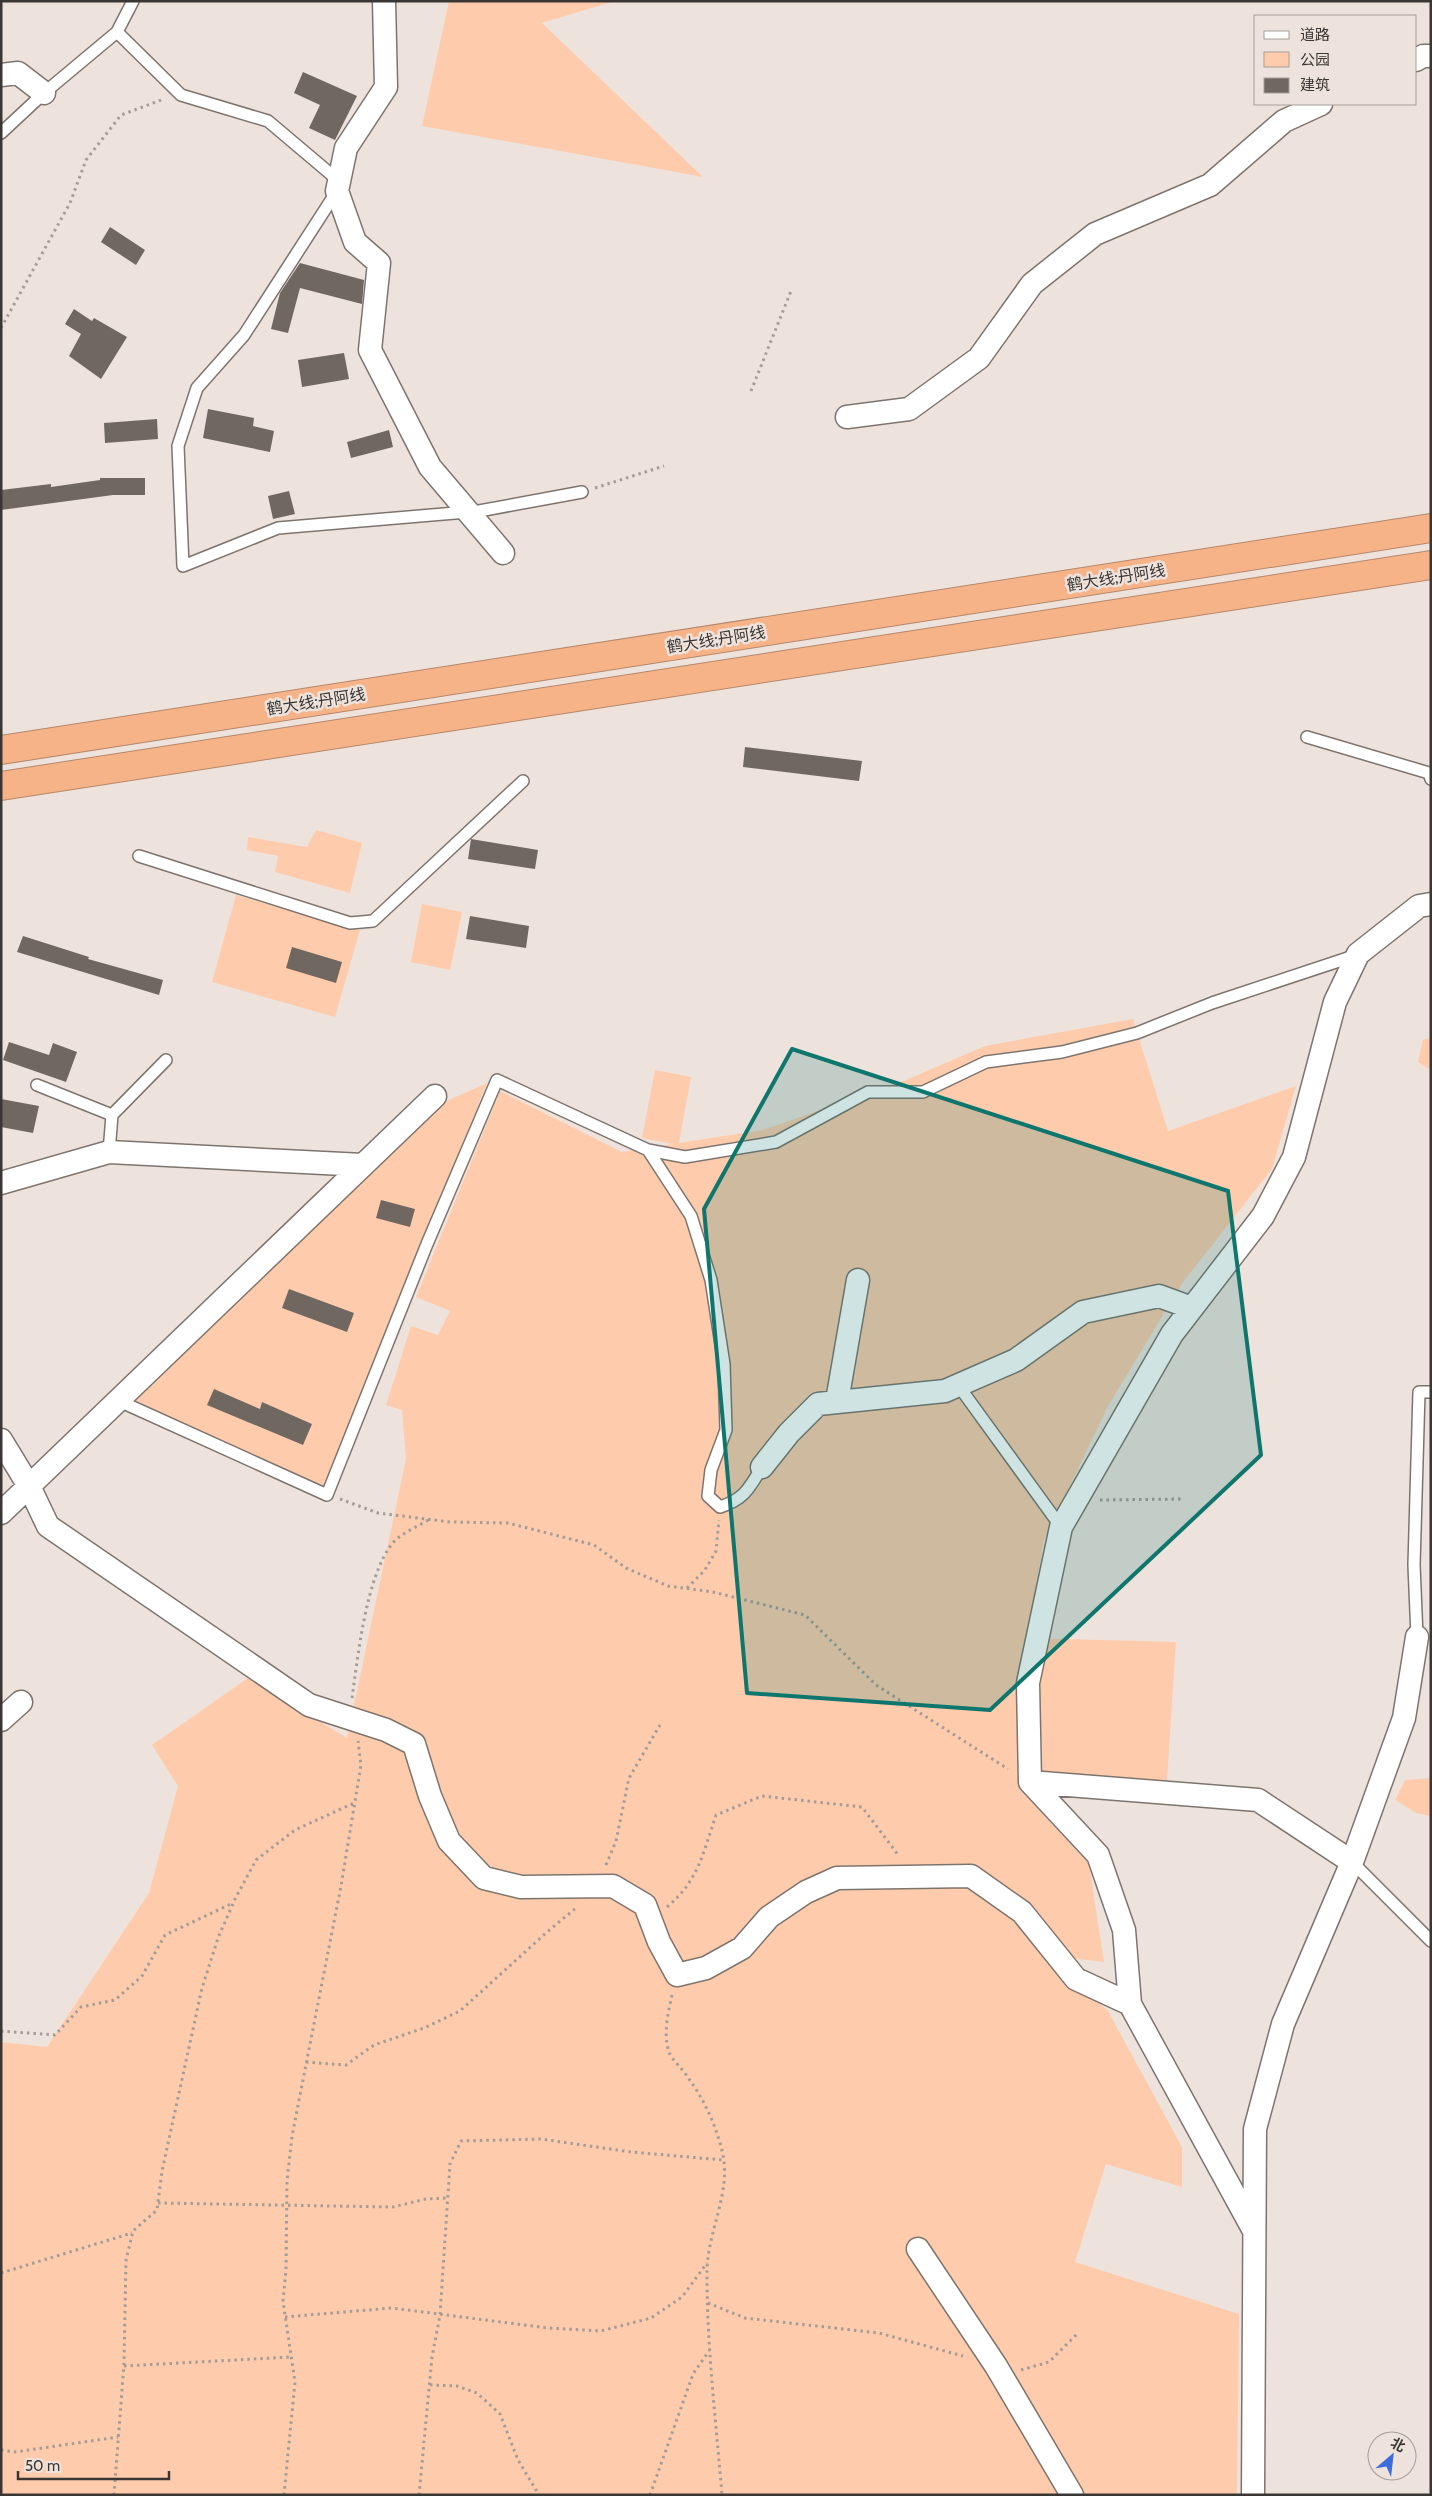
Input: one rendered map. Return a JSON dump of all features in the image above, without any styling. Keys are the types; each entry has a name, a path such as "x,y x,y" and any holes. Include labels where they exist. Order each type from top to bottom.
{"highway":[{"name":"鹤大线;丹阿线","path":"1,750 1431,528"},
{"path":"1,786 1431,565"}],"street":[{"path":"384,1 386,87 346,148 338,186 355,242 380,263 370,350 430,467 503,553"},
{"path":"1417,60 1431,56"},
{"path":"1,75 18,73 44,93"},
{"path":"847,417 909,410 980,358 1032,284 1095,234 1210,185 1284,121 1319,105"},
{"path":"1255,2232 1130,2004 1124,1930 1098,1855 1030,1782 1028,1683 1061,1527 1172,1334 1262,1216 1294,1157 1335,1002 1358,954 1419,906 1431,904"},
{"path":"1,1513 435,1096"},
{"path":"1,1183 109,1152 363,1164"},
{"path":"837,1401 858,1280"},
{"path":"762,1467 789,1433 818,1404 945,1391 1016,1360 1083,1312 1159,1296 1192,1308"},
{"path":"1,1440 30,1486 48,1526 309,1705 386,1730 414,1744 430,1796 449,1841 484,1878 521,1887 613,1886 645,1905 658,1942 677,1976 706,1968 742,1948 769,1917 806,1892 837,1878 971,1876 1022,1912 1076,1979 1130,2004"},
{"path":"1252,2495 1255,2129 1283,2024 1352,1862 1404,1718 1416,1637"},
{"path":"1,1720 21,1702"},
{"path":"1030,1782 1258,1800 1352,1862"},
{"path":"918,2249 996,2366 1072,2495"}],"lane":[{"path":"1,133 44,93 117,32 133,1"},
{"path":"117,32 182,95 268,121 338,186 244,335 197,388 178,446 183,566 278,528 468,512 582,492"},
{"path":"1308,736 1429,773 1431,779"},
{"path":"140,856 350,923 373,921 523,781"},
{"path":"117,1400 328,1495 426,1244 497,1080 648,1150 684,1157 776,1142 868,1092 922,1092 986,1062 1062,1052 1138,1033 1212,1003 1358,954"},
{"path":"109,1152 112,1115 166,1060"},
{"path":"37,1085 112,1115"},
{"path":"648,1150 691,1216 711,1280 724,1364 726,1430 711,1470 708,1496 720,1507 737,1502 750,1487 762,1467"},
{"path":"958,1386 1061,1527"},
{"path":"1416,1637 1414,1566 1419,1392 1431,1392"},
{"path":"1352,1862 1431,1941"}],"path":[{"path":"1,328 70,203 86,160 121,115 151,103 182,95"},
{"path":"751,391 791,291"},
{"path":"582,492 664,466"},
{"path":"328,1495 378,1513 430,1519 508,1523 594,1545 626,1568 668,1586 713,1592 805,1614 876,1685 1030,1782"},
{"path":"1077,1500 1183,1499"},
{"path":"686,1588 705,1570 716,1551 720,1507"},
{"path":"284,2495 295,2382 282,2301 286,2270 287,2204 292,2136 341,1886 361,1765 352,1700 358,1656 376,1569 393,1542 430,1519"},
{"path":"306,2062 346,2065 374,2045 424,2028 460,2011 547,1932 588,1899 597,1886 616,1841 629,1778 660,1725"},
{"path":"651,1922 678,1898 697,1873 716,1815 762,1796 862,1807 915,1877"},
{"path":"1,2273 132,2233 157,2210 162,2171 202,1988 218,1938 234,1903 256,1860 295,1830 355,1803"},
{"path":"1,2030 55,2035 81,2007 115,2000 142,1976 165,1935 234,1903"},
{"path":"677,1976 666,2018 669,2052 688,2077 711,2116 723,2160 724,2185 710,2242 708,2262 710,2350 722,2495"},
{"path":"419,2495 430,2384 440,2315 450,2164 460,2141 541,2139 632,2152 723,2160"},
{"path":"158,2202 393,2206 426,2199 448,2198"},
{"path":"114,2495 124,2366 126,2260 132,2233"},
{"path":"285,2317 392,2308 548,2328 601,2330 651,2318 682,2296 708,2262"},
{"path":"708,2303 745,2318 879,2333 922,2343 1015,2372 1049,2362 1077,2334"},
{"path":"650,2495 693,2374 710,2350"},
{"path":"124,2366 291,2357"},
{"path":"430,2384 457,2386 477,2393 500,2414 518,2460 540,2495"},
{"path":"1,2450 15,2452 118,2437"}],"highlighted area":[{"path":"792,1049 1228,1191 1261,1455 990,1710 747,1693 704,1209"}],"green space":[{"path":"449,1 615,1 542,23 703,177 422,126"},
{"path":"316,830 362,843 350,893 275,872 278,856 247,850 248,837 307,847"},
{"path":"236,895 360,930 335,1017 212,982"},
{"path":"422,904 462,912 450,970 411,962"},
{"path":"1133,1019 1168,1131 1296,1086 1272,1169 1183,1282 1107,1408 1044,1540 1027,1638 1176,1642 1167,1781 1019,1789 1089,1864 1104,1962 1044,1955 1108,2011 1182,2147 1182,2187 1106,2164 1075,2262 1239,2314 1237,2495 1,2495 1,2042 47,2047 149,1893 178,1786 152,1745 248,1678 347,1738 406,1459 402,1410 386,1405 411,1326 438,1335 450,1311 416,1297 500,1091 622,1152 673,1144 642,1138 655,1070 691,1077 679,1143 763,1130 906,1080 985,1046"},
{"path":"1431,1037 1431,1070 1418,1062 1423,1040"},
{"path":"487,1083 323,1487 129,1398 440,1104"},
{"path":"1431,1778 1431,1816 1416,1813 1395,1800 1405,1780"}],"building":[{"path":"303,72 357,96 335,140 309,128 320,105 294,93"},
{"path":"110,227 145,250 136,265 101,242"},
{"path":"300,263 364,280 362,304 300,288 288,333 271,329 280,293"},
{"path":"74,309 92,321 94,318 127,337 101,379 69,356 81,334 65,324"},
{"path":"344,353 349,379 302,387 298,360"},
{"path":"208,409 254,418 253,426 274,431 270,452 203,438"},
{"path":"157,419 158,439 105,443 104,423"},
{"path":"389,430 393,447 351,458 347,442"},
{"path":"100,478 145,478 145,495 113,495 1,510 1,490 51,484 51,487 100,480"},
{"path":"289,491 295,514 273,519 268,496"},
{"path":"745,747 862,761 859,781 743,767"},
{"path":"471,839 538,850 535,869 468,859"},
{"path":"470,916 529,926 526,948 466,939"},
{"path":"23,936 89,957 88,959 163,980 159,995 17,952"},
{"path":"292,947 342,962 336,983 286,968"},
{"path":"9,1042 49,1055 53,1043 77,1052 66,1082 3,1060"},
{"path":"1,1099 39,1106 33,1133 1,1127"},
{"path":"381,1200 415,1209 410,1227 376,1218"},
{"path":"289,1289 354,1313 347,1332 282,1308"},
{"path":"214,1389 260,1409 262,1402 312,1424 303,1445 207,1405"}]}
